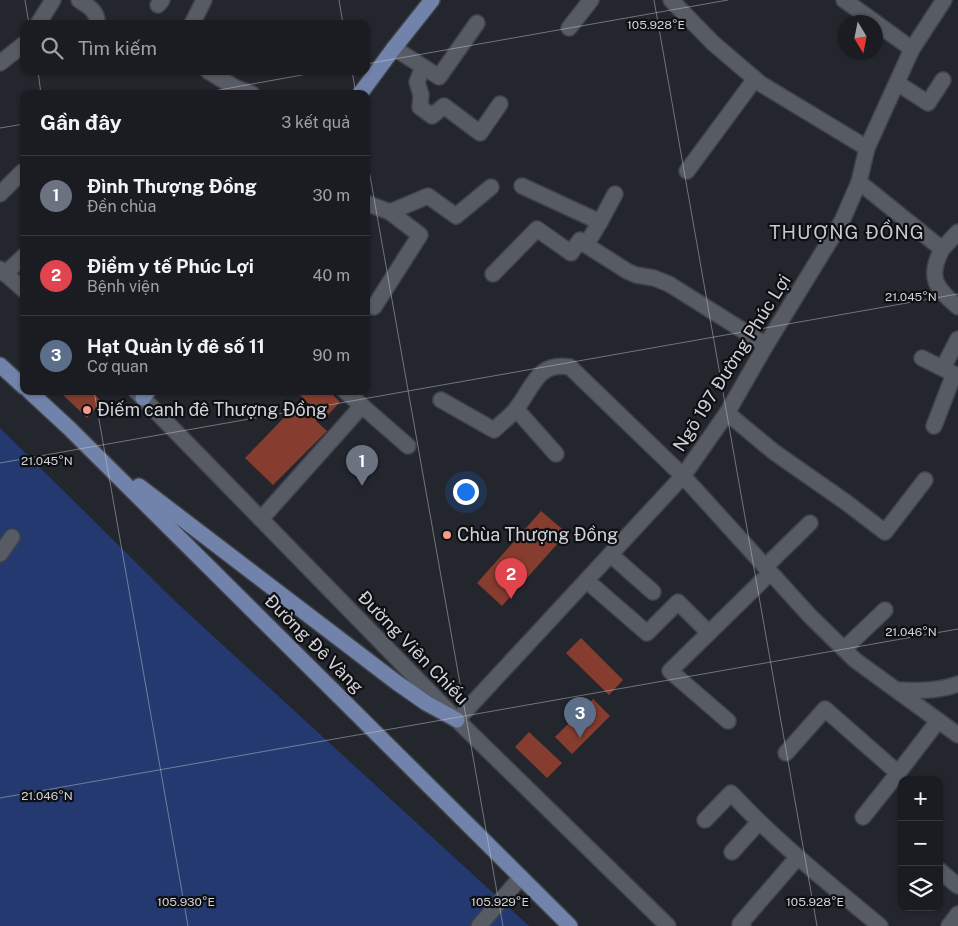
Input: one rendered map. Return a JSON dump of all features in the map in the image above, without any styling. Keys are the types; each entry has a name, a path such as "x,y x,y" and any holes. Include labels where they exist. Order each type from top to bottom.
{"main road":[{"path":"363,90 432,0"},
{"path":"0,365 20,383"},
{"name":"Đường Đê Vàng","path":"33,395 89,448 570,926"},
{"path":"89,448 376,668 426,703 458,720"}],"street":[{"path":"40,20 53,0"},
{"path":"79,0 94,11 97,20"},
{"path":"194,20 204,0"},
{"path":"569,28 591,0"},
{"path":"671,0 713,43 755,79 867,148"},
{"path":"844,0 864,15"},
{"name":"Ngõ 197 Đường Phúc Lợi","path":"458,720 683,476 727,413 842,221 859,182 867,148 912,49 944,0"},
{"path":"394,48 439,77 477,23"},
{"path":"883,29 912,49"},
{"path":"0,63 20,47"},
{"path":"423,67 417,82 421,95 420,106 432,116 444,106 480,132 500,104"},
{"path":"212,75 228,89"},
{"path":"687,171 755,79"},
{"path":"897,83 928,103 943,80"},
{"path":"0,194 20,174"},
{"path":"859,182 942,249"},
{"path":"522,186 600,222"},
{"path":"390,212 428,196 456,216 490,187"},
{"path":"586,245 615,194"},
{"path":"370,204 390,212 420,235 374,307"},
{"path":"493,274 537,229 571,253 580,240 627,271 669,284 766,345"},
{"path":"958,232 942,249 936,261 934,278 940,292 958,307"},
{"path":"20,259 2,271 20,287"},
{"path":"943,368 958,339"},
{"path":"922,358 954,374 934,426"},
{"path":"441,400 494,430 516,410 536,378 546,369 559,365 570,366 683,476 768,570 855,660 958,735"},
{"name":"Đường Viên Chiếu","path":"144,395 261,519 458,720 668,926"},
{"path":"349,395 408,446"},
{"path":"261,519 361,407"},
{"path":"516,410 556,454"},
{"path":"727,413 774,452 885,532 925,480"},
{"path":"728,721 670,671 709,633 810,523"},
{"path":"0,554 12,538"},
{"path":"611,554 653,592"},
{"path":"587,580 647,633 678,602 709,633"},
{"path":"844,649 885,610"},
{"path":"896,689 918,691 941,690 958,684"},
{"path":"786,753 825,709 898,773"},
{"path":"863,817 938,721"},
{"path":"705,820 731,793 797,858 880,926"},
{"path":"732,852 759,822"},
{"path":"743,926 740,924 797,858"},
{"path":"943,873 958,886"},
{"path":"479,926 521,877"},
{"path":"949,926 958,914"}],"shaded area":[{"path":"0,428 177,603 529,926 0,926"}],"building":[{"name":"Điếm canh đê Thượng Đồng","path":"63,395 95,395 102,402 87,418"},
{"path":"300,395 333,395 340,402 324,419 320,415 316,421 327,431 273,485 245,458 298,403 310,416 316,411"},
{"path":"541,511 567,533 502,606 477,583"},
{"path":"581,638 623,680 609,695 566,653"},
{"path":"593,699 610,716 572,754 555,737"},
{"path":"529,732 562,763 547,778 515,747"}],"place":[{"name":"Điếm canh đê Thượng Đồng","path":"87,410"},
{"name":"Đình Thượng Đồng","path":"362,486"},
{"name":"Chùa Thượng Đồng","path":"447,535"},
{"name":"Điểm y tế Phúc Lợi","path":"511,599"},
{"name":"Hạt Quản lý đê số 11","path":"580,738"}],"district":[{"name":"THƯỢNG ĐỒNG","path":"847,232"}]}
